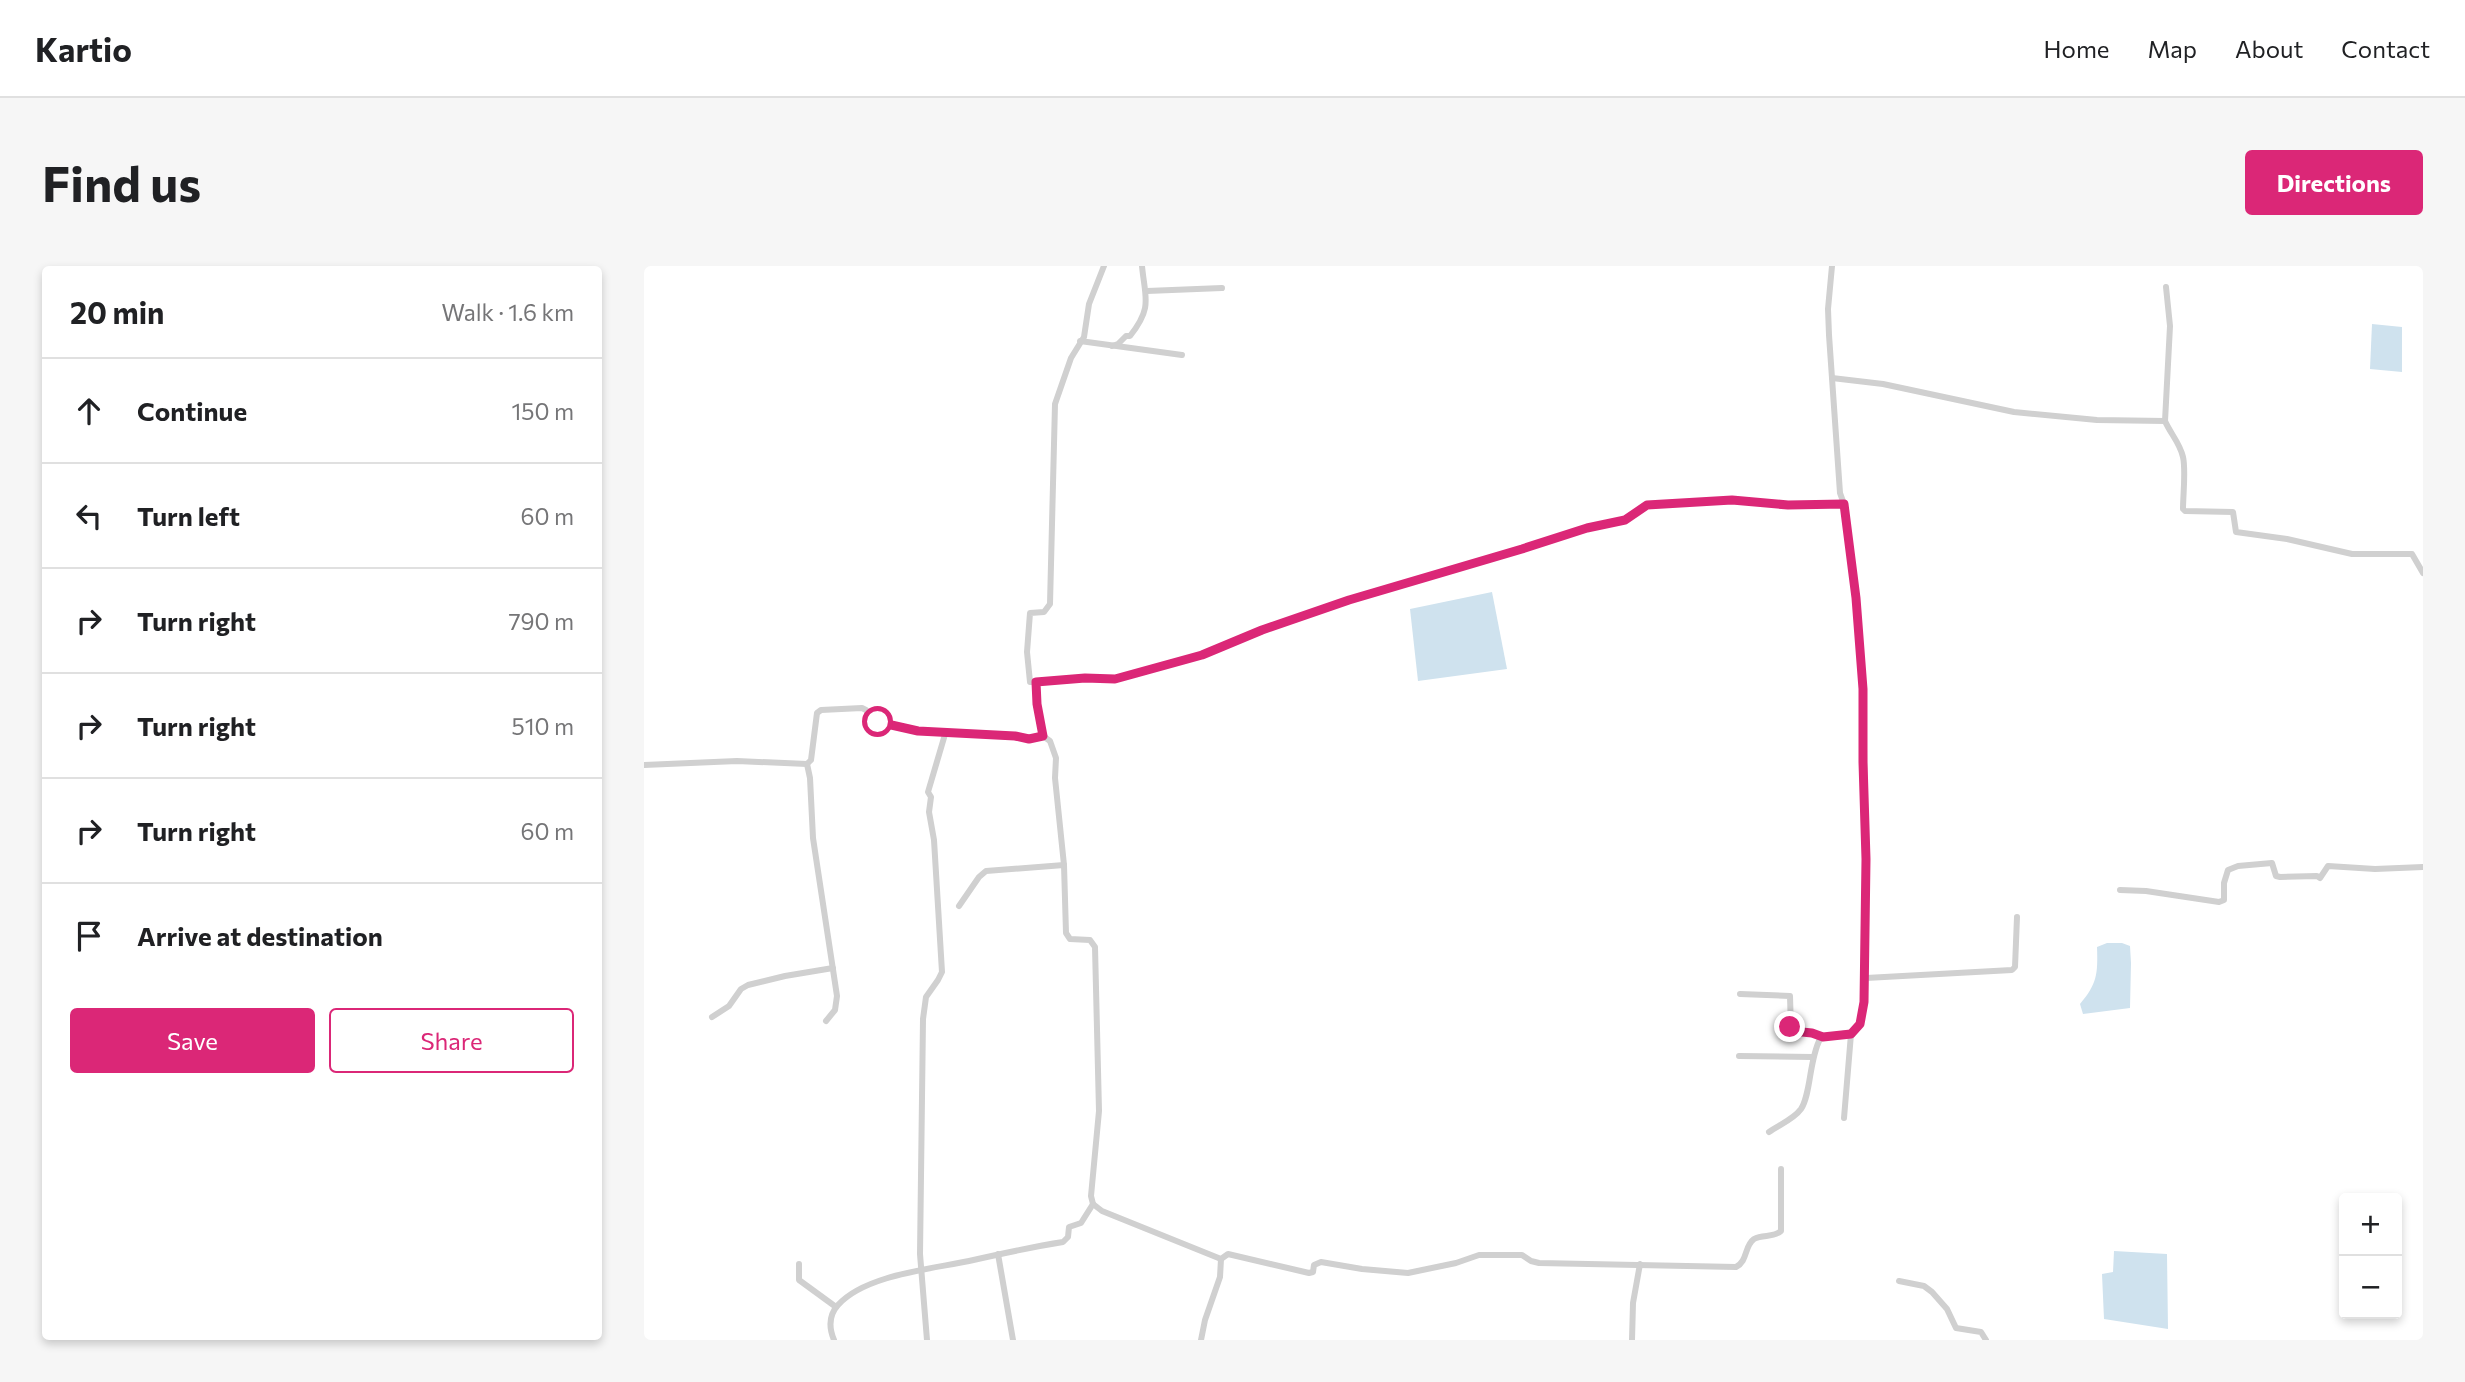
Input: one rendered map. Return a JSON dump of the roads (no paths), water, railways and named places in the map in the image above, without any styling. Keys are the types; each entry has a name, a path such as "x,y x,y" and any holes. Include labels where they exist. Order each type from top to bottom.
{"street":[{"path":"1104,266 1089,304 1084,337 1071,358 1055,404 1050,604 1044,612 1030,613 1030,682 1115,679 1202,655 1349,600 1587,528 1625,520 1647,505 1732,500 1788,505 1844,504"},
{"path":"1112,346 1134,331 1143,314 1147,291 1142,266"},
{"path":"1832,266 1828,309 1840,493 1844,504 1856,598 1863,689 1866,978 1860,1024 1851,1034 1844,1118"},
{"path":"2166,287 2169,326 2165,421 2174,434 2184,460 2183,509 2233,512 2236,532 2287,539 2340,553 2412,554 2422,569"},
{"path":"1147,291 1222,288"},
{"path":"1080,341 1182,355"},
{"path":"1832,378 1883,384 2014,412 2097,420 2165,421"},
{"path":"1036,682 1043,736"},
{"path":"644,765 737,761 807,764 811,760 817,713 821,710 862,708 875,722 918,731 1029,739 1043,736 1051,741 1056,758 1055,778 1064,864 1066,933 1070,939 1090,940 1096,947 1099,1111 1091,1196 1093,1204 1102,1211 1222,1259"},
{"path":"927,1340 921,1270 924,1005 928,991 942,972 934,840 929,812 931,797 928,792 946,732"},
{"path":"807,764 810,772 813,838 836,1003 835,1010 825,1021"},
{"path":"2120,890 2146,891 2219,902 2224,900 2224,883 2228,870 2238,866 2272,863 2276,876 2320,878 2328,866 2375,869 2423,867"},
{"path":"959,906 986,871 1064,864"},
{"path":"1866,978 2012,970 2015,967 2017,917"},
{"path":"712,1017 729,1006 741,989 748,985 833,968"},
{"path":"1740,994 1790,996 1791,1029 1823,1037 1851,1034"},
{"path":"1769,1132 1801,1109 1812,1057 1823,1037"},
{"path":"1739,1056 1812,1057"},
{"path":"1201,1340 1220,1277 1222,1259 1228,1254 1309,1273 1313,1272 1314,1265 1321,1262 1408,1273 1479,1255 1522,1255 1539,1263 1740,1266 1752,1241 1776,1235 1781,1231 1781,1169"},
{"path":"834,1340 830,1323 836,1307 855,1292 875,1283 921,1270 1063,1242 1068,1237 1069,1227 1082,1223 1093,1204"},
{"path":"998,1254 1013,1340"},
{"path":"799,1264 798,1277 802,1283 836,1307"},
{"path":"1632,1340 1633,1303 1640,1264"},
{"path":"1899,1281 1927,1288 1947,1308 1954,1327 1980,1332 1986,1340"}],"water":[{"path":"2372,324 2402,327 2402,372 2370,369"},
{"path":"1492,592 1507,669 1418,681 1410,609"},
{"path":"2107,943 2130,946 2130,1008 2083,1014 2080,1004 2095,978 2097,947"},
{"path":"2114,1251 2167,1254 2168,1329 2104,1319 2102,1274 2113,1272"}]}
